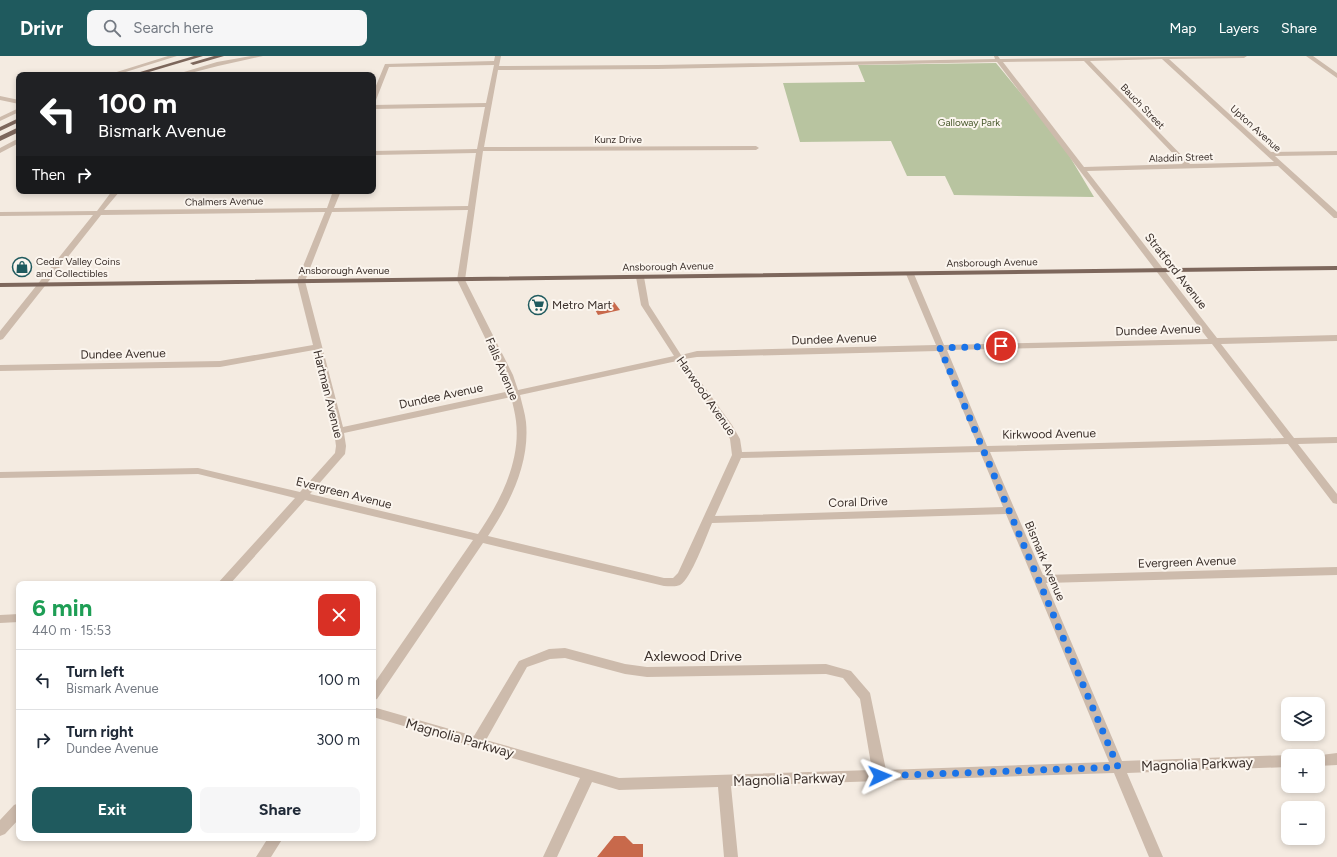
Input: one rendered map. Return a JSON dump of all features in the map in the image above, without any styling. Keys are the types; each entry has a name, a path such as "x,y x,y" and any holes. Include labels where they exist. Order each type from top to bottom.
{"main road":[{"path":"144,72 200,56"},
{"path":"165,72 221,56"},
{"path":"0,129 16,121"},
{"path":"0,139 16,131"},
{"name":"Ansborough Avenue","path":"0,285 1337,268"}],"street":[{"path":"120,72 174,56"},
{"path":"188,72 217,64 259,56"},
{"path":"818,56 821,63"},
{"path":"376,88 387,65 497,62 821,63 997,58 1085,59 1163,56 1244,56"},
{"name":"Upton Avenue","path":"1163,56 1337,216"},
{"path":"1309,56 1337,76"},
{"name":"Stratford Avenue","path":"997,58 1337,501"},
{"name":"Bauch Street","path":"1085,59 1188,166"},
{"path":"461,280 480,150 497,62"},
{"path":"0,98 16,101"},
{"path":"376,107 489,104"},
{"path":"0,119 16,111"},
{"path":"0,150 16,142"},
{"name":"Kunz Drive","path":"376,153 480,150 756,148"},
{"path":"1270,154 1337,154"},
{"name":"Aladdin Street","path":"1082,170 1280,164"},
{"path":"0,337 114,194"},
{"path":"300,281 336,194"},
{"name":"Chalmers Avenue","path":"0,214 471,208"},
{"name":"Bismark Avenue","path":"910,274 1156,857"},
{"name":"Harwood Avenue","path":"640,277 645,305 679,358 728,425 735,439 737,455"},
{"name":"Falls Avenue","path":"376,691 480,539 508,491 516,467 521,439 521,428 515,393 508,375 461,280"},
{"name":"Hartman Avenue","path":"226,581 340,454 341,446 339,430 316,348 300,281"},
{"name":"Dundee Avenue","path":"339,430 697,354 1337,338"},
{"name":"Dundee Avenue","path":"0,368 220,364 316,348"},
{"name":"Kirkwood Avenue","path":"737,455 1337,440"},
{"path":"708,520 737,455"},
{"name":"Evergreen Avenue","path":"0,475 198,471 664,582 676,582 683,575 708,520"},
{"name":"Coral Drive","path":"708,520 1010,510"},
{"name":"Evergreen Avenue","path":"1038,579 1337,570"},
{"path":"0,619 16,618"},
{"name":"Axlewood Drive","path":"478,742 523,664 549,654 565,653 625,669 647,672 826,669 848,674 866,697 880,776"},
{"name":"Magnolia Parkway","path":"376,713 588,776 620,784 1281,761"},
{"path":"1325,760 1337,759"},
{"path":"550,857 588,776"},
{"path":"724,781 731,857"},
{"path":"0,830 16,812"},
{"path":"263,857 274,841"}],"green space":[{"name":"Galloway Park","path":"996,63 1061,142 1094,197 954,195 945,176 907,176 891,141 800,142 783,83 865,82 858,65"}],"building":[{"path":"614,302 620,310 598,315 593,306"},
{"path":"614,836 625,836 633,844 643,844 643,857 597,857"}],"place":[{"name":"Cedar Valley Coins and Collectibles","path":"22,267"},
{"name":"Metro Mart","path":"538,305"}],"route":[{"path":"880,776 1118,767 940,348 1001,346"}]}
